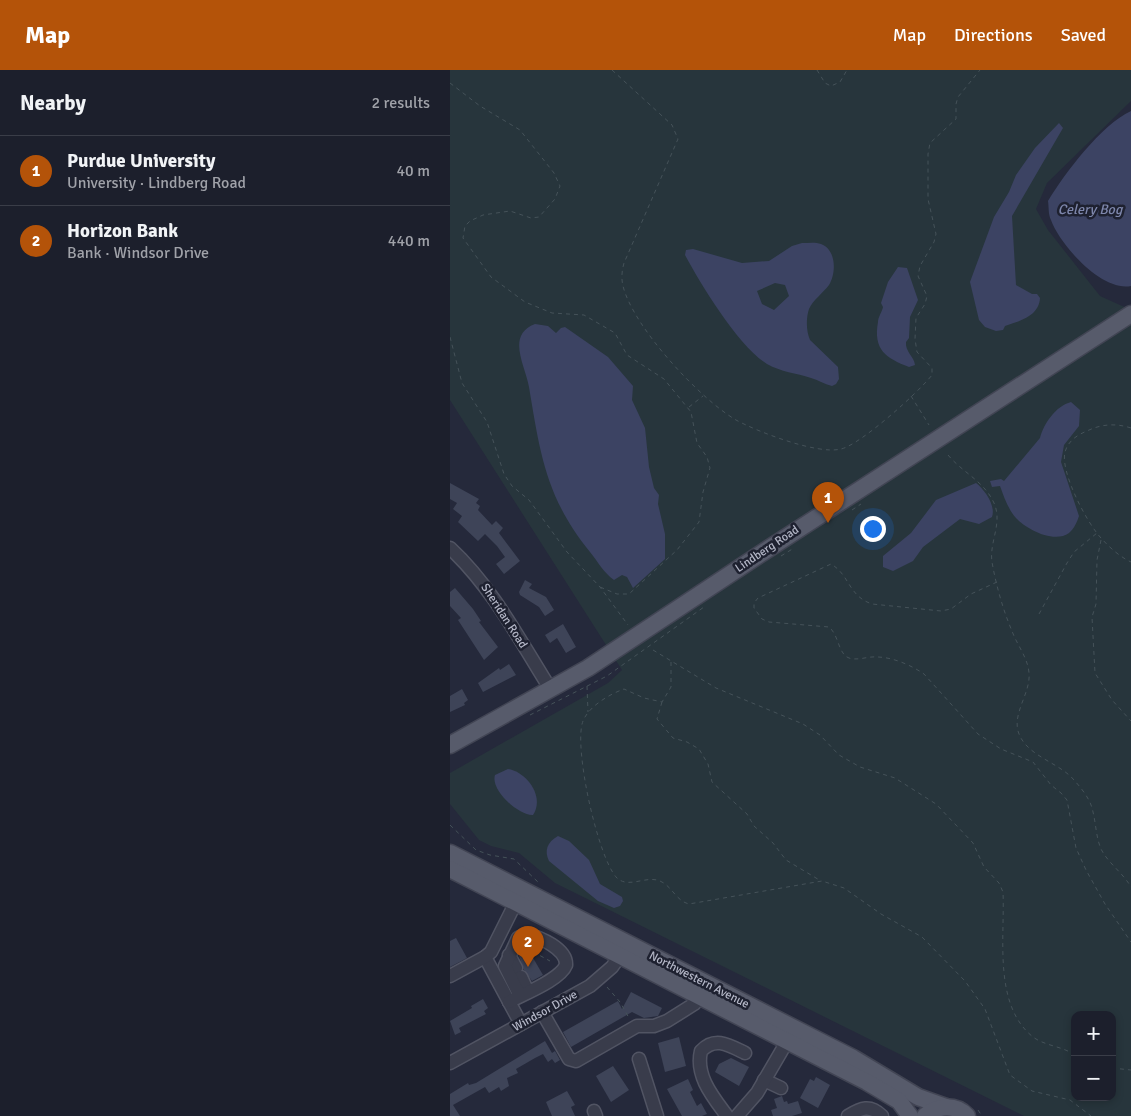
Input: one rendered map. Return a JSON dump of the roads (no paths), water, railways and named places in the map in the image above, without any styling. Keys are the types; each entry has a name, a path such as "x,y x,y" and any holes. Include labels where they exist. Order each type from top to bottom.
{"main road":[{"name":"Lindberg Road","path":"450,745 551,690 658,623 768,549 1131,314"},
{"name":"Northwestern Avenue","path":"450,853 519,896 787,1033 898,1101 910,1116"},
{"name":"Northwestern Avenue","path":"450,869 519,896"},
{"name":"Northwestern Avenue","path":"624,950 700,997 892,1080 918,1097 956,1109 967,1116"},
{"path":"926,1116 935,1110 946,1107"}],"street":[{"name":"Sheridan Road","path":"450,548 479,579 500,608 551,690"},
{"path":"450,976 485,958 519,896"},
{"path":"522,935 530,935 560,950 566,961 564,970 559,975 519,997 505,966 515,942 522,935"},
{"name":"Windsor Drive","path":"450,1063 590,986 603,977 624,950"},
{"path":"509,955 518,973 520,1024"},
{"path":"485,958 519,997"},
{"path":"542,1012 572,1061 576,1061 641,1025 654,1026 667,1021 694,1004 700,997"},
{"path":"737,1116 751,1102 766,1076 767,1068 787,1033"},
{"path":"727,1116 704,1080 700,1064 701,1052 709,1044 717,1042 724,1043 745,1053"},
{"path":"639,1059 657,1116"},
{"path":"766,1076 780,1088"},
{"path":"848,1116 868,1107 882,1116"}],"water":[{"name":"Celery Bog","path":"1131,111 1131,286 1120,286 1108,282 1095,274 1063,242 1051,220 1048,201 1064,177 1096,138"},
{"path":"1059,123 1063,128 1012,216 1016,285 1032,294 1037,294 1040,298 1039,304 1028,317 1005,326 1003,330 996,331 985,327 979,320 970,282 994,217 1009,192 1016,175 1035,148"},
{"path":"802,243 819,243 830,251 834,263 833,275 829,285 809,309 807,325 810,340 838,367 839,379 832,386 778,369 756,356 733,330 685,255 686,250 693,249 742,263 769,261 792,246","holes":["775,283 785,285 789,296 774,310 762,304 757,291"]},
{"path":"898,267 907,268 918,300 910,317 909,338 906,342 907,349 915,365 909,367 883,352 877,332 878,320 883,307 881,303 888,282"},
{"path":"535,324 548,326 556,333 565,327 608,357 633,386 632,400 645,428 649,467 654,488 659,495 658,504 665,534 665,559 633,588 627,577 622,575 614,580 604,571 575,532 563,513 554,493 547,474 537,433 519,343 521,335 526,329"},
{"path":"1071,402 1080,410 1079,426 1064,445 1061,462 1079,516 1069,533 1056,537 1048,536 1026,527 1016,518 1008,507 1000,486 992,487 990,481 1001,479 1004,481 1040,438 1051,416 1060,407"},
{"path":"976,483 989,498 993,513 992,517 979,524 960,519 923,547 913,561 893,571 883,567 883,556 911,533 936,500"},
{"path":"508,769 522,775 532,786 537,801 533,815 514,807 501,795 497,788 495,775"},
{"path":"558,836 569,841 589,860 600,884 622,897 623,901 620,906 614,908 598,901 549,861 548,847 551,841"}],"place":[{"name":"Purdue University","path":"828,523"},
{"name":"Horizon Bank","path":"528,967"}]}
